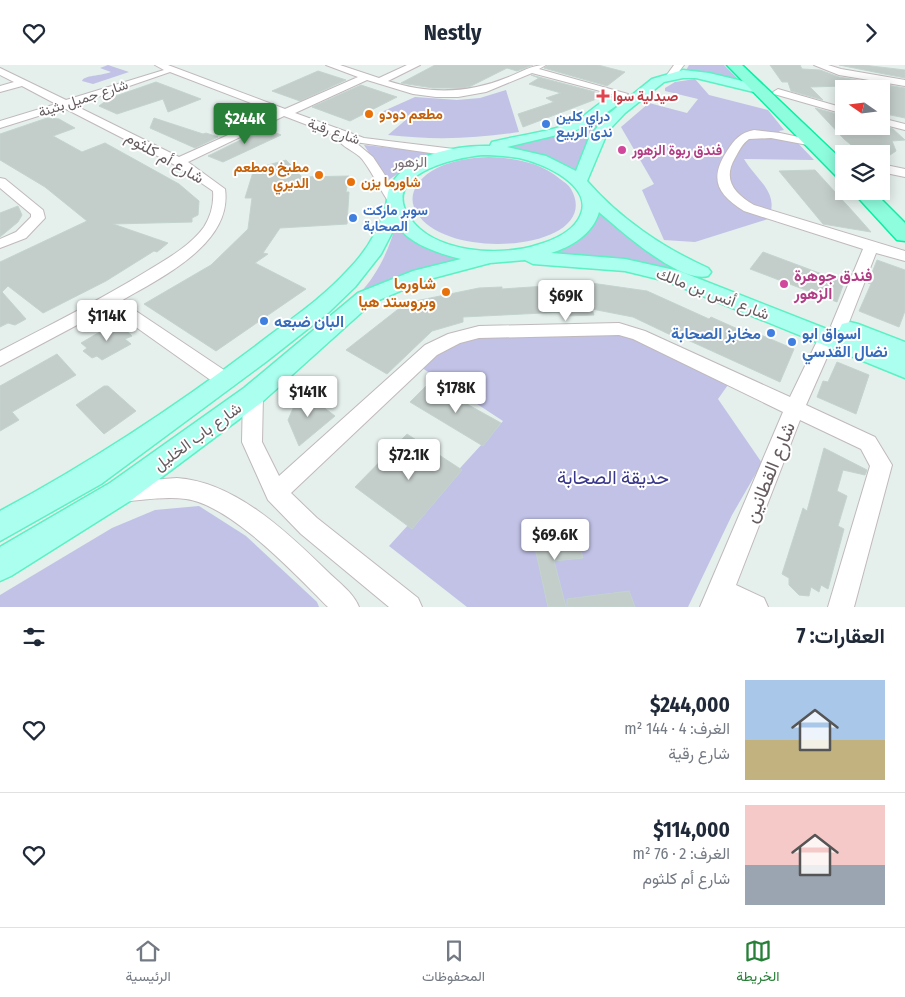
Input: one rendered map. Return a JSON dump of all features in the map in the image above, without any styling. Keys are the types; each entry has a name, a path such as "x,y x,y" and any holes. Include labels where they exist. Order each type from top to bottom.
{"highway":[{"path":"734,65 835,164"},
{"path":"750,65 835,146"},
{"path":"890,199 905,213"},
{"path":"871,200 905,235"}],"main road":[{"path":"478,151 569,129 589,119 658,65"},
{"path":"584,187 564,169 544,160 500,151 478,151 458,153 426,163 413,171 397,190 395,204 400,219 411,231 427,241 463,253 504,256 538,252 560,244 577,233 587,221 591,207 584,187 586,169 596,139 604,127 653,83 675,71 758,89"},
{"name":"شارع أنس بن مالك","path":"584,187 633,233 664,255 833,332 905,369"},
{"name":"شارع باب الخليل","path":"0,527 84,480 226,381 334,296 352,279 369,258 382,237 395,204"},
{"name":"شارع أنس بن مالك","path":"504,256 625,265 648,269 833,332 905,351"},
{"name":"شارع باب الخليل","path":"0,565 120,492 253,395 365,298 420,275 504,256"}],"street":[{"name":"شارع رقية","path":"150,65 282,114 356,146 374,167 395,204"},
{"path":"331,65 424,95 458,96 484,91 536,68 623,94"},
{"path":"380,81 415,65"},
{"path":"819,65 839,72 905,83"},
{"name":"شارع جميل بثينة","path":"0,125 162,68"},
{"name":"شارع أم كلثوم","path":"0,71 179,161 219,189 221,201 217,217 207,233 194,247 110,301 0,359"},
{"path":"179,161 366,77"},
{"path":"0,89 24,82"},
{"path":"778,92 835,109"},
{"path":"794,107 827,107"},
{"name":"شارع رقية","path":"282,114 364,141 458,153"},
{"path":"890,123 905,127"},
{"path":"813,143 759,134 747,135 741,139 722,171 724,186 733,198 749,208 905,256"},
{"path":"890,169 904,171"},
{"path":"0,183 24,200 38,213 38,219 20,235 0,244"},
{"name":"شارع القطانين","path":"717,599 795,407 833,332 871,247"},
{"path":"110,301 226,381"},
{"path":"276,493 431,350 462,335 619,329 639,335 868,443 881,465 841,607"},
{"path":"253,395 252,442 276,493 309,526 407,606"},
{"path":"120,492 191,490 220,500 286,549 346,607"},
{"path":"717,599 755,607"}],"green space":[{"path":"108,65 129,72 93,84 82,81 86,78 111,72 100,68"},
{"path":"689,65 724,65 738,79 685,72"},
{"path":"695,79 709,95 768,110 784,130 779,131 789,141 796,141 814,160 744,159 769,194 771,210 768,219 695,242 664,240 642,190 654,184 621,127 649,103 687,113 698,99 665,91 665,88 675,82"},
{"path":"506,90 519,132 454,138 388,135 408,118 377,114 415,97 457,100 480,98"},
{"path":"603,118 592,135 580,172 560,162 540,156 498,149 575,132"},
{"path":"364,145 440,153 409,166 387,181"},
{"path":"489,157 508,158 535,165 552,173 567,184 571,189 575,209 566,225 545,236 518,243 488,244 459,239 434,229 417,213 413,203 414,192 417,185 431,171 459,160"},
{"path":"597,207 696,276 623,259 550,255 576,243 587,233"},
{"path":"396,224 470,259 412,273 385,282 358,295 371,280 382,262"},
{"name":"حديقة الصحابة","path":"477,329 629,335 730,382 718,399 762,463 732,515 688,607 467,607 389,546 503,421 416,364"},
{"path":"199,506 246,536 317,602 319,607 0,607 0,595 112,528 155,510"}],"building":[{"path":"435,65 533,65 517,71 507,68 471,86 462,88 433,88 401,83"},
{"path":"548,65 598,65 625,72 607,86 544,68"},
{"path":"770,65 800,65 802,69 820,70 839,77 857,80 835,80 835,86 810,87 823,100 791,91 788,82 782,82"},
{"path":"839,65 863,65 905,70 905,78"},
{"path":"318,71 346,80 300,101 272,91"},
{"path":"531,75 599,93 599,98 523,127 518,114 554,102 546,98 561,93 529,84 539,78"},
{"path":"156,82 201,99 168,112 163,99 117,114 99,106 110,98"},
{"path":"361,85 397,97 350,121 312,107"},
{"path":"890,86 905,88 905,118 890,115"},
{"path":"815,108 835,113 835,129"},
{"path":"47,118 59,119 75,128 53,136 82,152 105,143 179,184 199,201 198,215 192,218 192,222 113,224 168,243 157,252 154,251 106,281 43,313 8,286 2,292 26,319 15,325 8,323 0,327 0,262 87,221 45,187 0,160 0,134"},
{"path":"154,118 218,137 195,148 150,128"},
{"path":"265,128 281,135 223,162 208,156"},
{"path":"890,128 905,140 892,141 896,151 890,155 890,145 851,145 840,135 890,135"},
{"path":"286,160 302,177 349,176 346,192 349,192 347,224 280,228 263,253 268,254 255,263 306,289 216,351 144,304 211,265 248,229 252,198 245,198 254,169"},
{"path":"815,170 835,192 835,200 842,200 871,232 823,224 779,171"},
{"path":"18,206 22,215 18,222 0,237 0,213"},
{"path":"763,252 830,277 832,274 845,280 837,302 750,269"},
{"path":"877,260 905,270 905,311 899,327 859,311 871,284 868,283"},
{"path":"591,283 647,291 709,319 711,317 760,339 761,335 794,349 780,382 633,317 592,309 594,315 564,316 563,312 463,317 463,322 432,331 387,374 346,350 406,303 479,288 502,287 502,289"},
{"path":"117,322 132,336 125,339 131,344 102,360 97,356 92,358 83,351 87,348 81,343"},
{"path":"57,354 76,375 12,412 19,420 0,431 0,386"},
{"path":"837,362 869,375 856,414 817,397 823,381 828,382"},
{"path":"429,383 501,423 483,446 410,402"},
{"path":"104,386 108,386 136,411 104,434 76,405"},
{"path":"301,390 335,416 299,446 288,420"},
{"path":"407,434 462,470 412,529 355,487"},
{"path":"824,448 867,470 865,475 843,470 837,491 847,496 838,526 844,529 828,589 821,585 819,592 811,587 809,596 799,595 789,585 789,578 782,574 803,508 807,511"},
{"path":"575,530 583,558 554,561 566,607 548,607 532,534"},
{"path":"629,591 635,607 567,607 567,599"}],"place":[{"name":"صيدلية سوا","path":"603,96"},
{"name":"مطعم دودو","path":"369,114"},
{"name":"دراي كلين ندى الربيع","path":"546,124"},
{"name":"فندق ربوة الزهور","path":"622,150"},
{"name":"مطبخ ومطعم الديري","path":"319,175"},
{"name":"شاورما يزن","path":"351,182"},
{"name":"سوبر ماركت الصحابة","path":"353,218"},
{"name":"فندق جوهرة الزهور","path":"784,284"},
{"name":"شاورما وبروستد هيا","path":"446,292"},
{"name":"البان ضبعه","path":"264,321"},
{"name":"مخابز الصحابة","path":"771,333"},
{"name":"اسواق ابو نضال القدسي","path":"792,342"}],"district":[{"name":"الزهور","path":"410,162"}]}
